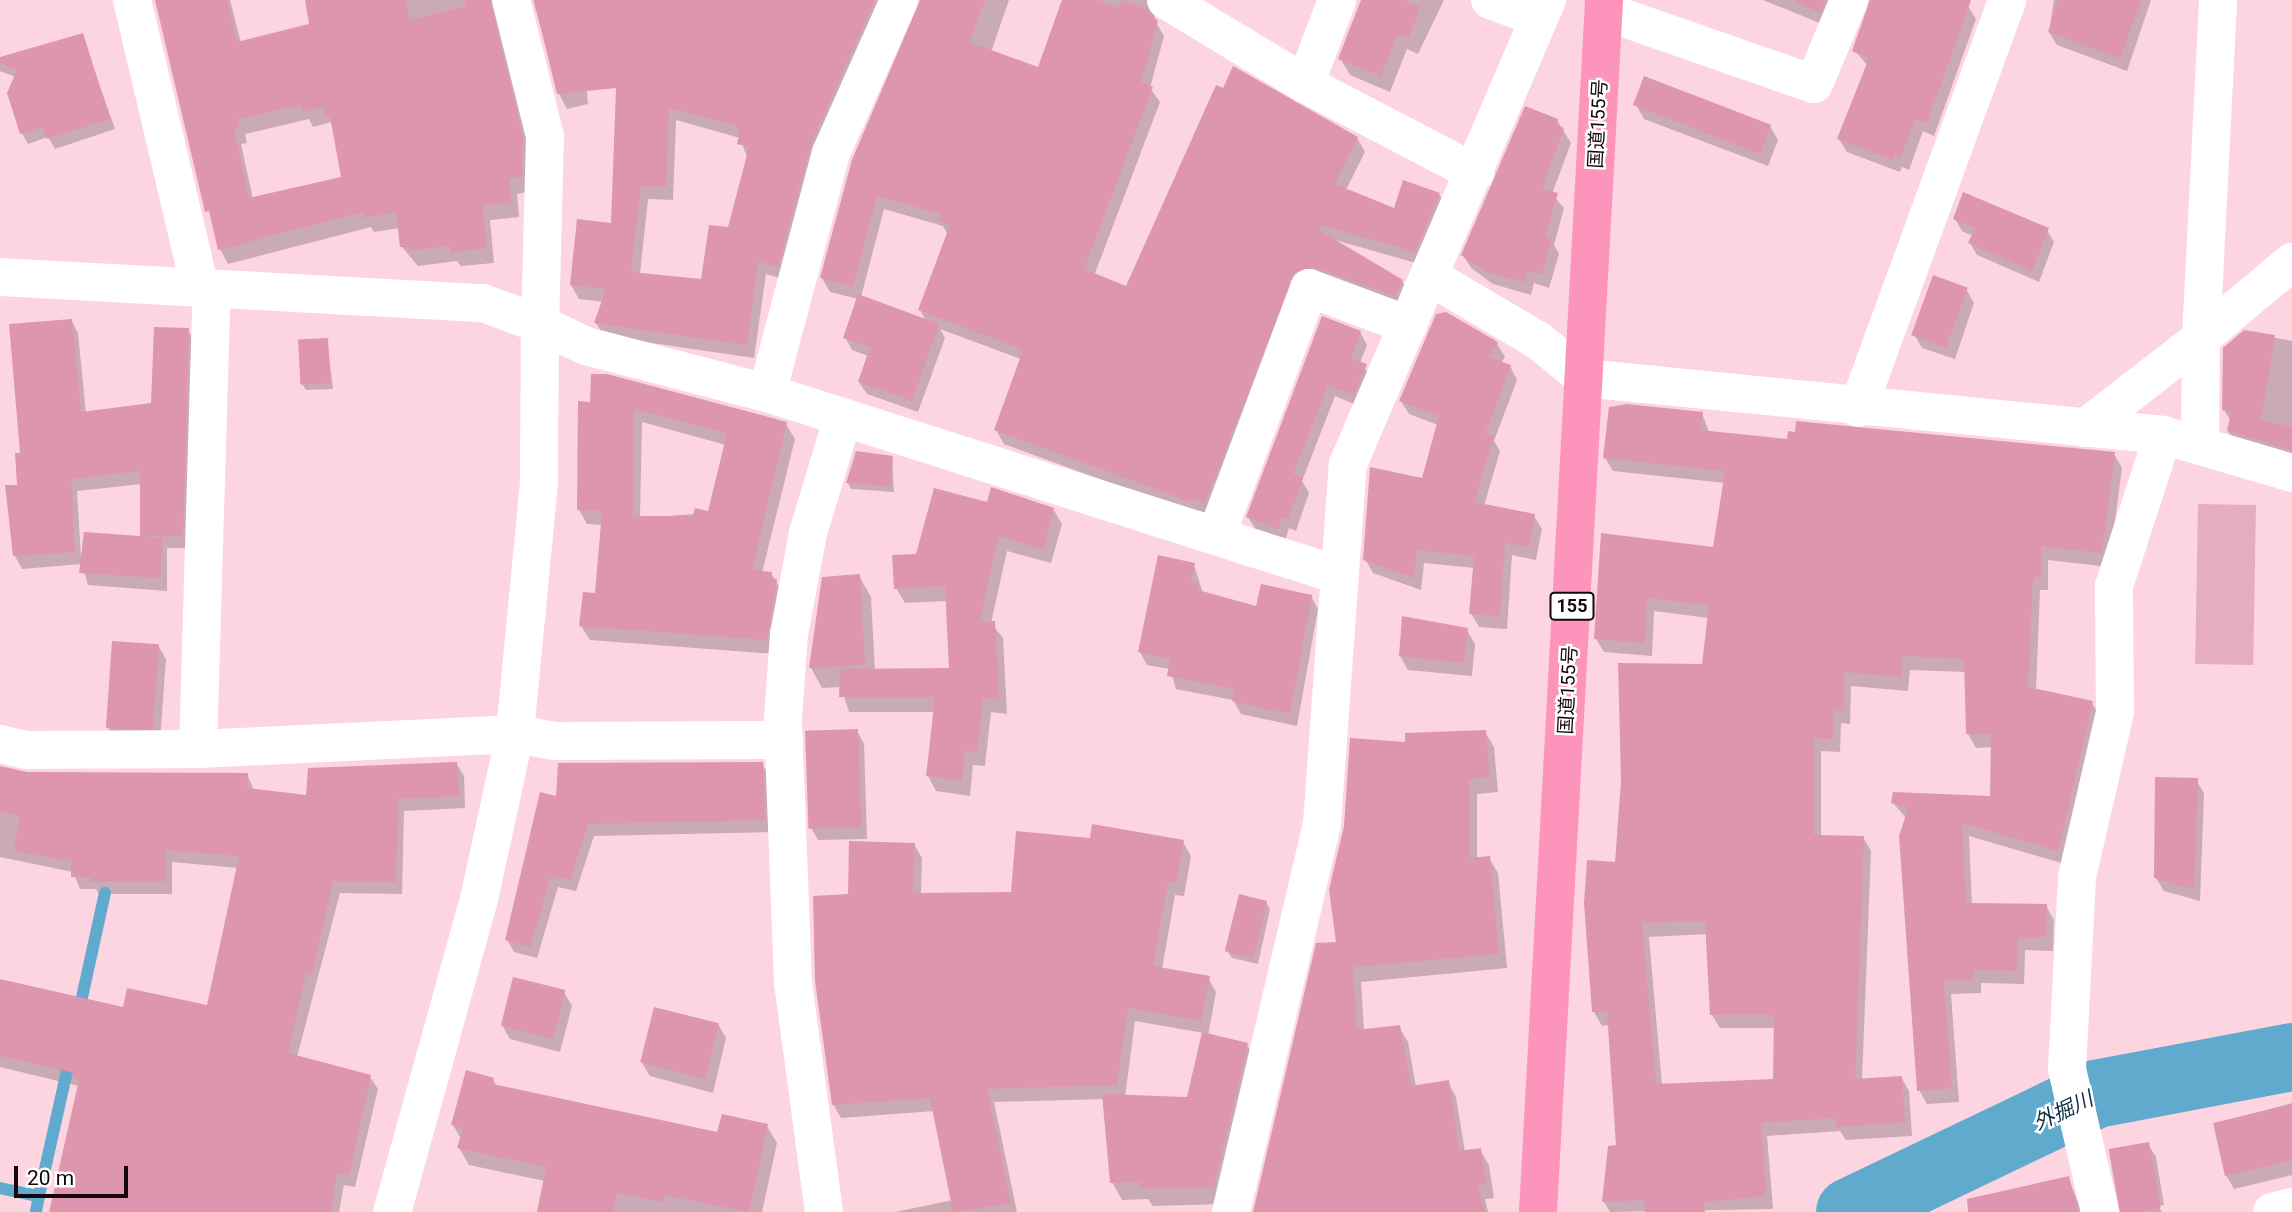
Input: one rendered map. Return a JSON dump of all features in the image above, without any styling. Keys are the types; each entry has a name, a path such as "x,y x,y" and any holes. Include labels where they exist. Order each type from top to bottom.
{"highway":[{"name":"国道155号","path":"1538,1212 1604,6"}],"street":[{"path":"132,0 206,288 198,749"},
{"path":"392,1212 478,899 515,734 539,483 544,136 511,0"},
{"path":"767,393 831,153 899,0"},
{"path":"1166,0 1305,83 1475,173"},
{"path":"1305,83 1337,0"},
{"path":"1231,1212 1322,824 1348,464 1475,173 1542,9 1490,0"},
{"path":"1604,6 1814,84 1849,0"},
{"path":"1858,408 2007,0"},
{"path":"2200,446 2201,338 2218,0"},
{"path":"2085,428 2201,338 2292,262"},
{"path":"1429,276 1539,341 1584,378 1858,408 2163,435 2292,473"},
{"path":"0,277 482,303 540,324 586,346 767,393 1338,575"},
{"path":"1216,536 1309,288 1408,325"},
{"path":"824,1212 793,983 784,740 789,634 808,533 843,417"},
{"path":"2101,1212 2067,1069 2077,877 2115,712 2114,586 2163,435"},
{"path":"0,744 27,750 198,749 515,734 555,741 784,740"},
{"path":"2272,1212 2292,1208"}],"shaded area":[{"path":"2198,504 2256,505 2253,665 2195,664"}],"building":[{"path":"155,0 227,0 237,42 309,24 305,0 406,0 410,20 466,6 465,0 490,0 523,138 522,176 509,179 511,203 482,205 487,248 450,252 450,246 408,251 407,247 400,247 396,212 364,218 363,212 218,250 209,211 205,212","holes":["301,105 303,112 324,107 326,117 330,116 341,177 249,198 234,129 240,128 238,119"]},
{"path":"534,0 875,0 811,144 778,267 758,261 747,345 594,323 606,289 570,285 577,219 611,223 616,88 557,94","holes":["669,108 734,125 740,131 737,144 749,147 728,227 709,225 701,279 631,272 641,186 666,187"]},
{"path":"920,0 985,0 969,42 1038,67 1062,0 1096,0 1119,8 1122,0 1146,9 1158,21 1141,82 1153,87 1084,269 1126,286 1216,85 1223,88 1233,66 1358,137 1335,184 1394,208 1403,180 1440,193 1415,252 1321,225 1319,230 1403,280 1394,296 1317,268 1295,272 1205,503 1192,498 1191,502 994,430 1023,350 918,310 950,225 938,221 941,214 877,196 853,287 820,278 852,160"},
{"path":"1361,0 1404,0 1420,7 1409,38 1398,34 1381,76 1338,59"},
{"path":"1793,0 1825,0 1820,13"},
{"path":"1870,0 1971,0 1927,123 1915,119 1901,157 1894,155 1893,160 1837,139 1869,58 1852,51"},
{"path":"2058,0 2141,0 2120,59 2048,32"},
{"path":"83,33 110,119 47,139 43,127 20,134 7,93 17,70 0,63 0,57"},
{"path":"1644,76 1771,125 1760,154 1633,105"},
{"path":"1525,106 1558,119 1556,125 1564,128 1542,189 1558,193 1545,237 1552,240 1542,275 1527,271 1524,282 1484,271 1461,255"},
{"path":"1963,192 2049,228 2032,271 1968,243 1975,228 1953,219"},
{"path":"1933,275 1968,288 1946,348 1911,335"},
{"path":"858,294 939,324 912,401 858,382 870,347 843,338"},
{"path":"1446,312 1498,342 1489,357 1511,365 1485,434 1494,436 1474,502 1535,514 1529,547 1505,543 1500,616 1469,614 1474,556 1417,550 1414,578 1363,560 1370,467 1422,478 1439,416 1399,401 1436,314"},
{"path":"1322,316 1361,331 1351,358 1367,364 1354,395 1328,385 1293,474 1303,478 1289,519 1282,517 1278,529 1246,517"},
{"path":"72,319 81,412 151,403 154,327 189,328 183,536 141,536 163,538 160,578 79,573 84,532 140,536 140,471 71,479 75,552 13,556 5,485 17,485 15,453 20,453 9,324"},
{"path":"2244,330 2275,335 2261,420 2292,427 2292,450 2227,431 2231,412 2222,410 2223,348"},
{"path":"328,338 330,383 300,385 298,340"},
{"path":"591,374 607,374 787,422 752,570 772,572 772,579 777,579 767,640 579,626 583,592 595,593 602,511 577,510 578,401 590,402","holes":["634,409 727,433 708,511 695,508 693,516 633,516"]},
{"path":"1627,404 1703,412 1700,430 1787,439 1788,431 1795,432 1796,421 2115,452 2102,553 2041,546 2041,577 2033,577 2028,687 2093,701 2058,851 1962,823 1966,903 2047,904 2046,937 2018,937 2017,971 1974,970 1974,979 1944,981 1952,1088 1917,1091 1899,836 1908,808 1891,803 1893,792 1990,796 1991,734 1966,734 1964,659 1903,656 1901,677 1844,672 1843,711 1834,710 1833,739 1814,738 1814,835 1864,836 1855,1079 1902,1076 1905,1122 1836,1127 1835,1118 1761,1123 1766,1196 1704,1202 1705,1212 1645,1212 1644,1200 1602,1202 1608,1146 1616,1145 1607,1012 1592,1012 1584,903 1587,860 1615,862 1621,781 1618,663 1702,664 1709,605 1647,598 1645,643 1594,639 1601,533 1713,547 1725,471 1603,458 1609,407","holes":["1705,921 1710,1015 1774,1015 1773,1079 1656,1084 1642,923"]},
{"path":"856,451 893,456 891,486 846,483"},
{"path":"991,487 1054,508 1043,549 998,536 980,622 995,621 999,699 983,698 977,752 965,751 962,781 926,776 935,697 839,697 840,669 949,668 945,586 894,589 892,555 916,554 934,488 987,502"},
{"path":"1158,555 1195,563 1191,582 1199,584 1198,590 1256,606 1261,584 1312,595 1290,714 1232,701 1234,689 1167,676 1170,659 1138,652"},
{"path":"860,574 865,665 809,668 822,577"},
{"path":"1402,616 1468,628 1464,663 1399,656"},
{"path":"112,641 159,644 153,731 106,728"},
{"path":"858,729 861,827 808,829 805,731"},
{"path":"1486,730 1490,777 1469,779 1469,858 1490,856 1499,954 1353,967 1357,1030 1400,1025 1411,1086 1449,1080 1459,1151 1481,1148 1486,1183 1478,1184 1485,1212 1253,1212 1316,943 1336,942 1329,890 1344,826 1350,738 1405,742 1405,733"},
{"path":"457,762 459,796 398,799 396,882 333,881 312,975 306,974 288,1053 371,1075 349,1175 337,1173 331,1212 49,1212 79,1080 73,1079 74,1073 0,1056 0,979 123,1007 127,988 207,1005 239,856 166,850 166,881 90,882 90,877 71,877 71,861 14,851 20,816 0,812 0,766 27,772 248,773 247,788 306,795 308,768"},
{"path":"763,762 765,820 588,824 570,880 551,876 530,947 505,940 540,792 556,796 558,763"},
{"path":"2155,777 2198,778 2194,889 2154,878"},
{"path":"1092,824 1184,840 1176,883 1168,882 1153,966 1210,976 1201,1021 1128,1008 1117,1085 987,1089 1011,1203 953,1212 930,1098 832,1105 815,981 813,896 848,894 849,841 915,843 913,893 1011,892 1016,831 1090,838"},
{"path":"1239,894 1267,901 1253,958 1225,951"},
{"path":"513,977 565,990 553,1039 501,1026"},
{"path":"654,1007 719,1023 705,1079 640,1062"},
{"path":"1202,1032 1248,1043 1214,1187 1141,1189 1140,1182 1110,1183 1102,1094 1187,1097"},
{"path":"466,1070 494,1078 493,1084 717,1132 722,1114 768,1124 749,1212 664,1195 663,1202 617,1193 613,1212 537,1212 546,1167 457,1148 463,1128 451,1125"},
{"path":"2292,1104 2292,1160 2225,1176 2213,1123"},
{"path":"2149,1142 2161,1208 2120,1212 2109,1149"},
{"path":"2069,1176 2078,1212 1968,1212 1967,1199"}],"waterway":[{"path":"79,1011 105,893"},
{"path":"39,1196 70,1057"},
{"name":"外掘川","path":"1850,1212 2096,1094 2292,1057"},
{"path":"0,1188 39,1196 36,1212"}]}
